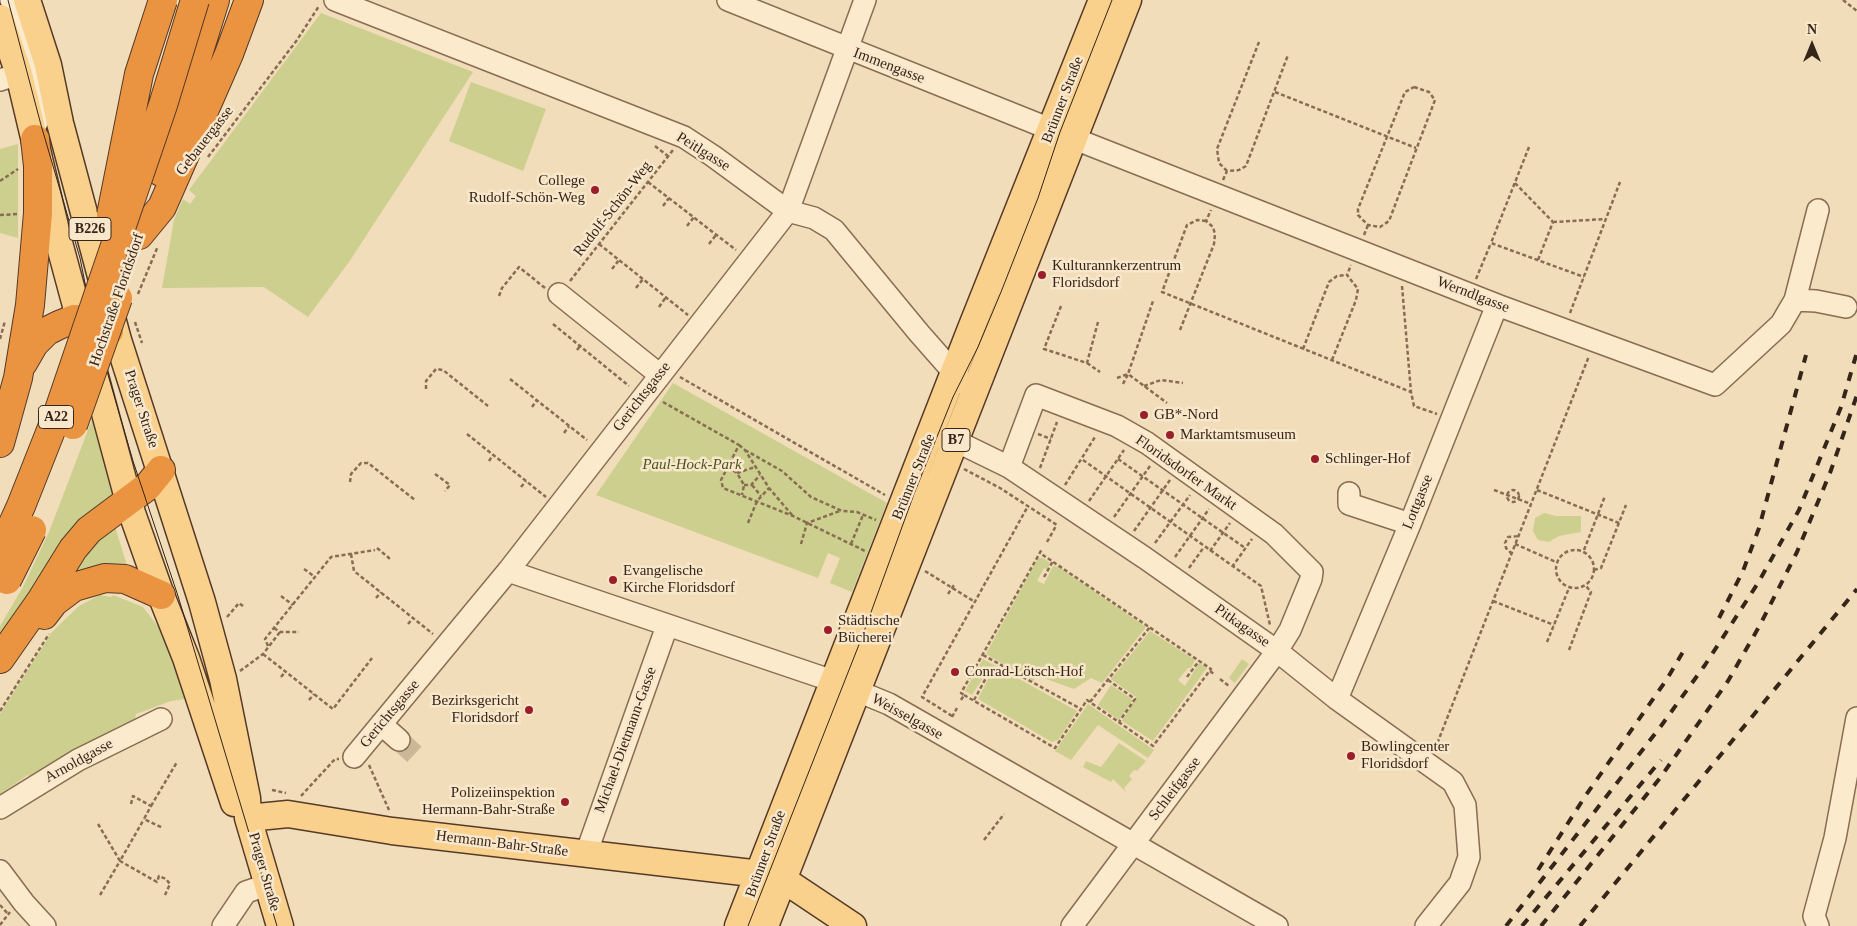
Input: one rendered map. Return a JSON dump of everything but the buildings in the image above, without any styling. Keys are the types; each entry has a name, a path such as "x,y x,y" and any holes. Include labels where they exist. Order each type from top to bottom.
{"highway":[{"path":"105,278 110,221 131,110 148,45 163,0"},
{"name":"Hochstraße Floridsdorf","path":"0,552 36,469 105,278 163,105 195,0"},
{"name":"Hochstraße Floridsdorf","path":"0,593 28,537 51,483 149,240 215,0"},
{"path":"149,240 230,54 249,0"},
{"path":"18,378 30,305 38,214 38,166 35,139"},
{"path":"0,443 18,378 27,355 47,331 74,320 88,320 117,334"},
{"path":"0,659 22,630 73,549 90,530 156,479 161,470"},
{"path":"22,630 42,616 54,602 74,587 88,581 119,578 146,587 161,595"}],"main road":[{"name":"Prager Straße","path":"27,0 48,65 60,124 117,334 202,602 223,679 247,798 248,818 280,926"},
{"name":"Brünner Straße","path":"1063,134 1102,0"},
{"name":"Brünner Straße","path":"738,926 773,871 846,686 946,445 964,383 1063,134 1128,0"},
{"name":"Prager Straße","path":"0,18 9,77 35,139 58,239 129,501 161,595 186,658 233,802 248,818"},
{"name":"Hermann-Bahr-Straße","path":"248,818 288,814 392,831 586,854 773,871"},
{"name":"Brünner Straße","path":"765,926 773,871"},
{"path":"773,871 854,926"}],"street":[{"name":"Prager Straße","path":"11,0 38,95 35,139"},
{"name":"Peitlgasse","path":"335,0 684,137 788,211 814,218 834,230 964,383"},
{"name":"Immengasse","path":"728,0 1063,134"},
{"name":"Gerichtsgasse","path":"354,757 508,571 788,211 865,0"},
{"name":"Brünner Straße","path":"964,383 988,335 1115,0"},
{"name":"Werndlgasse","path":"1063,134 1497,305 1715,385 1781,324 1796,300 1817,218"},
{"path":"559,294 654,383"},
{"path":"1796,300 1816,301 1846,307"},
{"name":"Lottgasse","path":"1337,699 1410,524 1497,305"},
{"name":"Floridsdorfer Markt","path":"1009,467 1036,395 1104,420 1160,453 1274,534 1312,572 1311,579 1290,630 1277,651"},
{"name":"Pitkagasse","path":"946,445 1009,467 1068,506 1277,651 1337,699 1453,782 1465,805 1469,857 1460,883 1426,926"},
{"path":"1349,493 1349,504 1410,524"},
{"name":"Weisselgasse","path":"508,571 846,686 889,704 1277,926"},
{"name":"Michael-Dietmann-Gasse","path":"586,854 667,626"},
{"name":"Schleifgasse","path":"1072,926 1277,651"},
{"name":"Arnoldgasse","path":"0,808 78,760 161,718"},
{"path":"1818,926 1814,916 1835,838 1857,718"},
{"path":"381,724 398,740"},
{"path":"0,870 24,903 45,926"},
{"path":"752,926 773,871"},
{"path":"224,926 246,892 268,885"}],"path":[{"name":"Gebauergasse","path":"205,160 297,40 322,0"},
{"path":"1843,0 1857,11"},
{"path":"1227,171 1219,163 1216,149 1259,42"},
{"path":"1414,87 1429,92 1435,100 1416,148 1389,221 1380,227 1368,225 1358,215 1358,210 1405,92 1414,87"},
{"path":"1274,92 1416,148"},
{"name":"Rudolf-Schön-Weg","path":"559,294 684,137"},
{"path":"1480,270 1529,147"},
{"path":"0,181 24,165"},
{"path":"648,182 749,261"},
{"path":"1515,182 1554,222 1606,219"},
{"path":"1573,306 1620,182"},
{"path":"663,206 669,198"},
{"path":"687,226 694,218"},
{"path":"1206,220 1197,220 1187,225 1162,292 1411,392"},
{"path":"1538,260 1554,222"},
{"path":"1347,275 1368,225"},
{"path":"710,244 716,235"},
{"path":"136,300 149,240"},
{"path":"1492,243 1584,277"},
{"path":"599,244 700,324"},
{"path":"612,269 619,260"},
{"path":"1401,266 1411,392 1414,406 1451,419"},
{"path":"499,296 502,288 519,267 548,291 559,294"},
{"path":"1303,349 1329,282 1338,276 1347,275"},
{"path":"1332,360 1356,300 1358,288 1347,275"},
{"path":"636,288 643,279"},
{"path":"659,306 666,297"},
{"path":"1124,384 1153,301"},
{"path":"1061,306 1044,348 1087,363 1100,372"},
{"path":"1087,363 1098,322"},
{"path":"553,324 612,372 654,383 893,500"},
{"path":"1429,764 1596,340"},
{"path":"577,350 580,346"},
{"path":"426,389 426,381 436,369 443,370 488,406"},
{"path":"610,376 612,372"},
{"path":"1118,378 1128,374"},
{"path":"1128,374 1167,403"},
{"path":"510,378 601,451"},
{"path":"1144,386 1160,380 1183,383"},
{"path":"654,383 660,400 782,471 806,494 842,511 863,515 878,521"},
{"path":"532,407 537,400"},
{"path":"1034,484 1064,405"},
{"path":"1047,542 1068,506 1083,460 1104,420"},
{"path":"564,433 569,426"},
{"path":"467,434 558,507"},
{"path":"1068,506 1106,476 1134,436"},
{"path":"739,445 721,484 724,488 793,516 871,554"},
{"path":"946,445 1000,488 1057,525"},
{"path":"745,450 769,488 793,516"},
{"path":"1104,530 1160,453"},
{"path":"488,461 493,454"},
{"path":"1118,459 1245,548"},
{"path":"1083,460 1261,586 1271,627"},
{"path":"350,482 351,474 362,463 368,463 415,500"},
{"path":"728,467 737,472 744,485 742,495"},
{"path":"737,472 755,467"},
{"path":"1125,544 1180,467"},
{"path":"435,474 450,485 444,491"},
{"path":"744,485 751,485 760,475"},
{"path":"521,487 526,481"},
{"path":"1145,558 1199,481"},
{"path":"751,485 760,496"},
{"path":"748,523 760,496 769,488"},
{"path":"1494,490 1531,504"},
{"path":"1537,490 1619,523"},
{"path":"1506,495 1513,491 1518,493 1519,499"},
{"path":"1172,577 1190,537 1219,495"},
{"path":"1584,550 1605,496"},
{"path":"1594,570 1601,568 1626,505"},
{"path":"952,716 922,697 1028,506"},
{"path":"1210,551 1239,509"},
{"path":"807,523 842,511"},
{"path":"851,544 863,515"},
{"path":"801,544 807,523"},
{"path":"1232,567 1261,525"},
{"path":"1512,554 1506,548 1505,543 1508,537 1519,536"},
{"path":"1516,544 1556,562"},
{"path":"1172,577 1204,547"},
{"path":"1042,548 961,693 1055,748 1087,700 1153,746 1210,671"},
{"path":"268,646 265,640 331,557 376,549 389,558 387,560"},
{"path":"1569,588 1555,574 1556,562 1565,554 1584,550"},
{"path":"1569,588 1586,586 1591,582 1594,570 1592,560 1584,550"},
{"path":"1040,552 1199,661 1214,674"},
{"path":"351,554 354,570 447,645"},
{"path":"1044,577 1053,561"},
{"path":"920,568 953,586 975,602"},
{"path":"304,569 315,577"},
{"path":"948,594 953,586"},
{"path":"1569,650 1591,592 1586,586"},
{"path":"1547,642 1569,588"},
{"path":"376,598 380,592"},
{"path":"281,596 292,605"},
{"path":"1493,601 1554,625"},
{"path":"223,622 239,603 243,606"},
{"path":"408,624 413,618"},
{"path":"1090,702 1150,627"},
{"path":"274,628 280,632 299,632"},
{"path":"0,711 52,630"},
{"path":"237,674 263,654 280,632"},
{"path":"263,654 333,709 372,658"},
{"path":"983,655 1081,709"},
{"path":"1188,677 1199,661"},
{"path":"281,678 286,672"},
{"path":"974,700 986,678"},
{"path":"1108,680 1135,699 1119,722"},
{"path":"309,700 314,694"},
{"path":"961,700 964,695"},
{"path":"300,796 335,759 354,757 371,766 389,809 392,831"},
{"path":"100,895 177,762"},
{"path":"272,790 291,794"},
{"path":"131,804 134,796 151,806"},
{"path":"984,840 1004,814"},
{"path":"144,819 163,828"},
{"path":"98,824 120,861 157,882 159,876 166,879 170,884 165,895"}],"green space":[{"path":"321,13 473,72 349,262 308,317 264,287 162,288 174,220 183,199 190,204 196,196 189,190"},
{"path":"471,82 546,109 523,171 449,141"},
{"path":"18,144 18,238 0,233 0,149"},
{"name":"Paul-Hock-Park","path":"673,383 887,503 852,592 830,583 840,558 828,553 818,578 596,495"},
{"path":"93,417 115,496 0,647 0,626 23,587 49,532"},
{"path":"1544,513 1556,516 1581,516 1581,532 1559,536 1549,542 1538,540 1533,531 1535,518"},
{"path":"113,520 129,572 79,575 68,573"},
{"path":"1038,558 1043,558 1050,563 1047,569 1044,568 1037,581 1044,584 1053,566 1059,567 1146,627 1102,683 1091,678 1074,689 1038,676 1033,681 986,654"},
{"path":"100,595 112,597 113,595 143,607 163,633 185,699 171,701 136,714 134,724 31,779 28,775 0,794 0,714 52,632 79,606"},
{"path":"1150,631 1195,660 1191,668 1188,668 1178,680 1185,686 1199,663 1207,668 1153,741 1122,721 1136,697 1111,679"},
{"path":"983,659 1077,711 1058,740 1052,742 978,699 989,677 985,675 972,695 965,691"},
{"path":"1242,659 1249,664 1235,683 1229,678"},
{"path":"1111,685 1133,700 1119,720 1098,705"},
{"path":"1088,704 1154,750 1148,758 1098,725 1071,760 1055,751"},
{"path":"1119,743 1146,761 1137,771 1134,770 1129,776 1132,779 1124,788 1126,792 1113,779 1111,782 1083,767 1086,761 1101,767"}],"tunnel":[{"path":"399,740 415,755"}],"tram line":[{"path":"8,0 41,125 80,258 93,323 133,461 178,596 277,926"},
{"path":"748,926 862,637 914,494 953,397 978,347 1038,198 1060,132 1112,0"}],"railway":[{"path":"1506,926 1661,726 1705,665 1758,583 1799,510 1841,407 1857,352"},
{"path":"1719,618 1743,571 1759,528 1806,355"},
{"path":"1541,926 1660,778 1728,681 1760,625 1797,552 1830,473 1857,395"},
{"path":"1580,926 1857,589"},
{"path":"1538,870 1586,795 1667,679 1687,645"},
{"path":"1522,926 1661,760"}],"place":[{"name":"College Rudolf-Schön-Weg","path":"595,190"},
{"name":"Kulturannkerzentrum Floridsdorf","path":"1042,275"},
{"name":"GB*-Nord","path":"1144,415"},
{"name":"Marktamtsmuseum","path":"1170,435"},
{"name":"Schlinger-Hof","path":"1315,459"},
{"name":"Evangelische Kirche Floridsdorf","path":"613,580"},
{"name":"Städtische Bücherei","path":"828,630"},
{"name":"Conrad-Lötsch-Hof","path":"955,672"},
{"name":"Bezirksgericht Floridsdorf","path":"529,710"},
{"name":"Bowlingcenter Floridsdorf","path":"1351,756"},
{"name":"Polizeiinspektion Hermann-Bahr-Straße","path":"565,802"}]}
